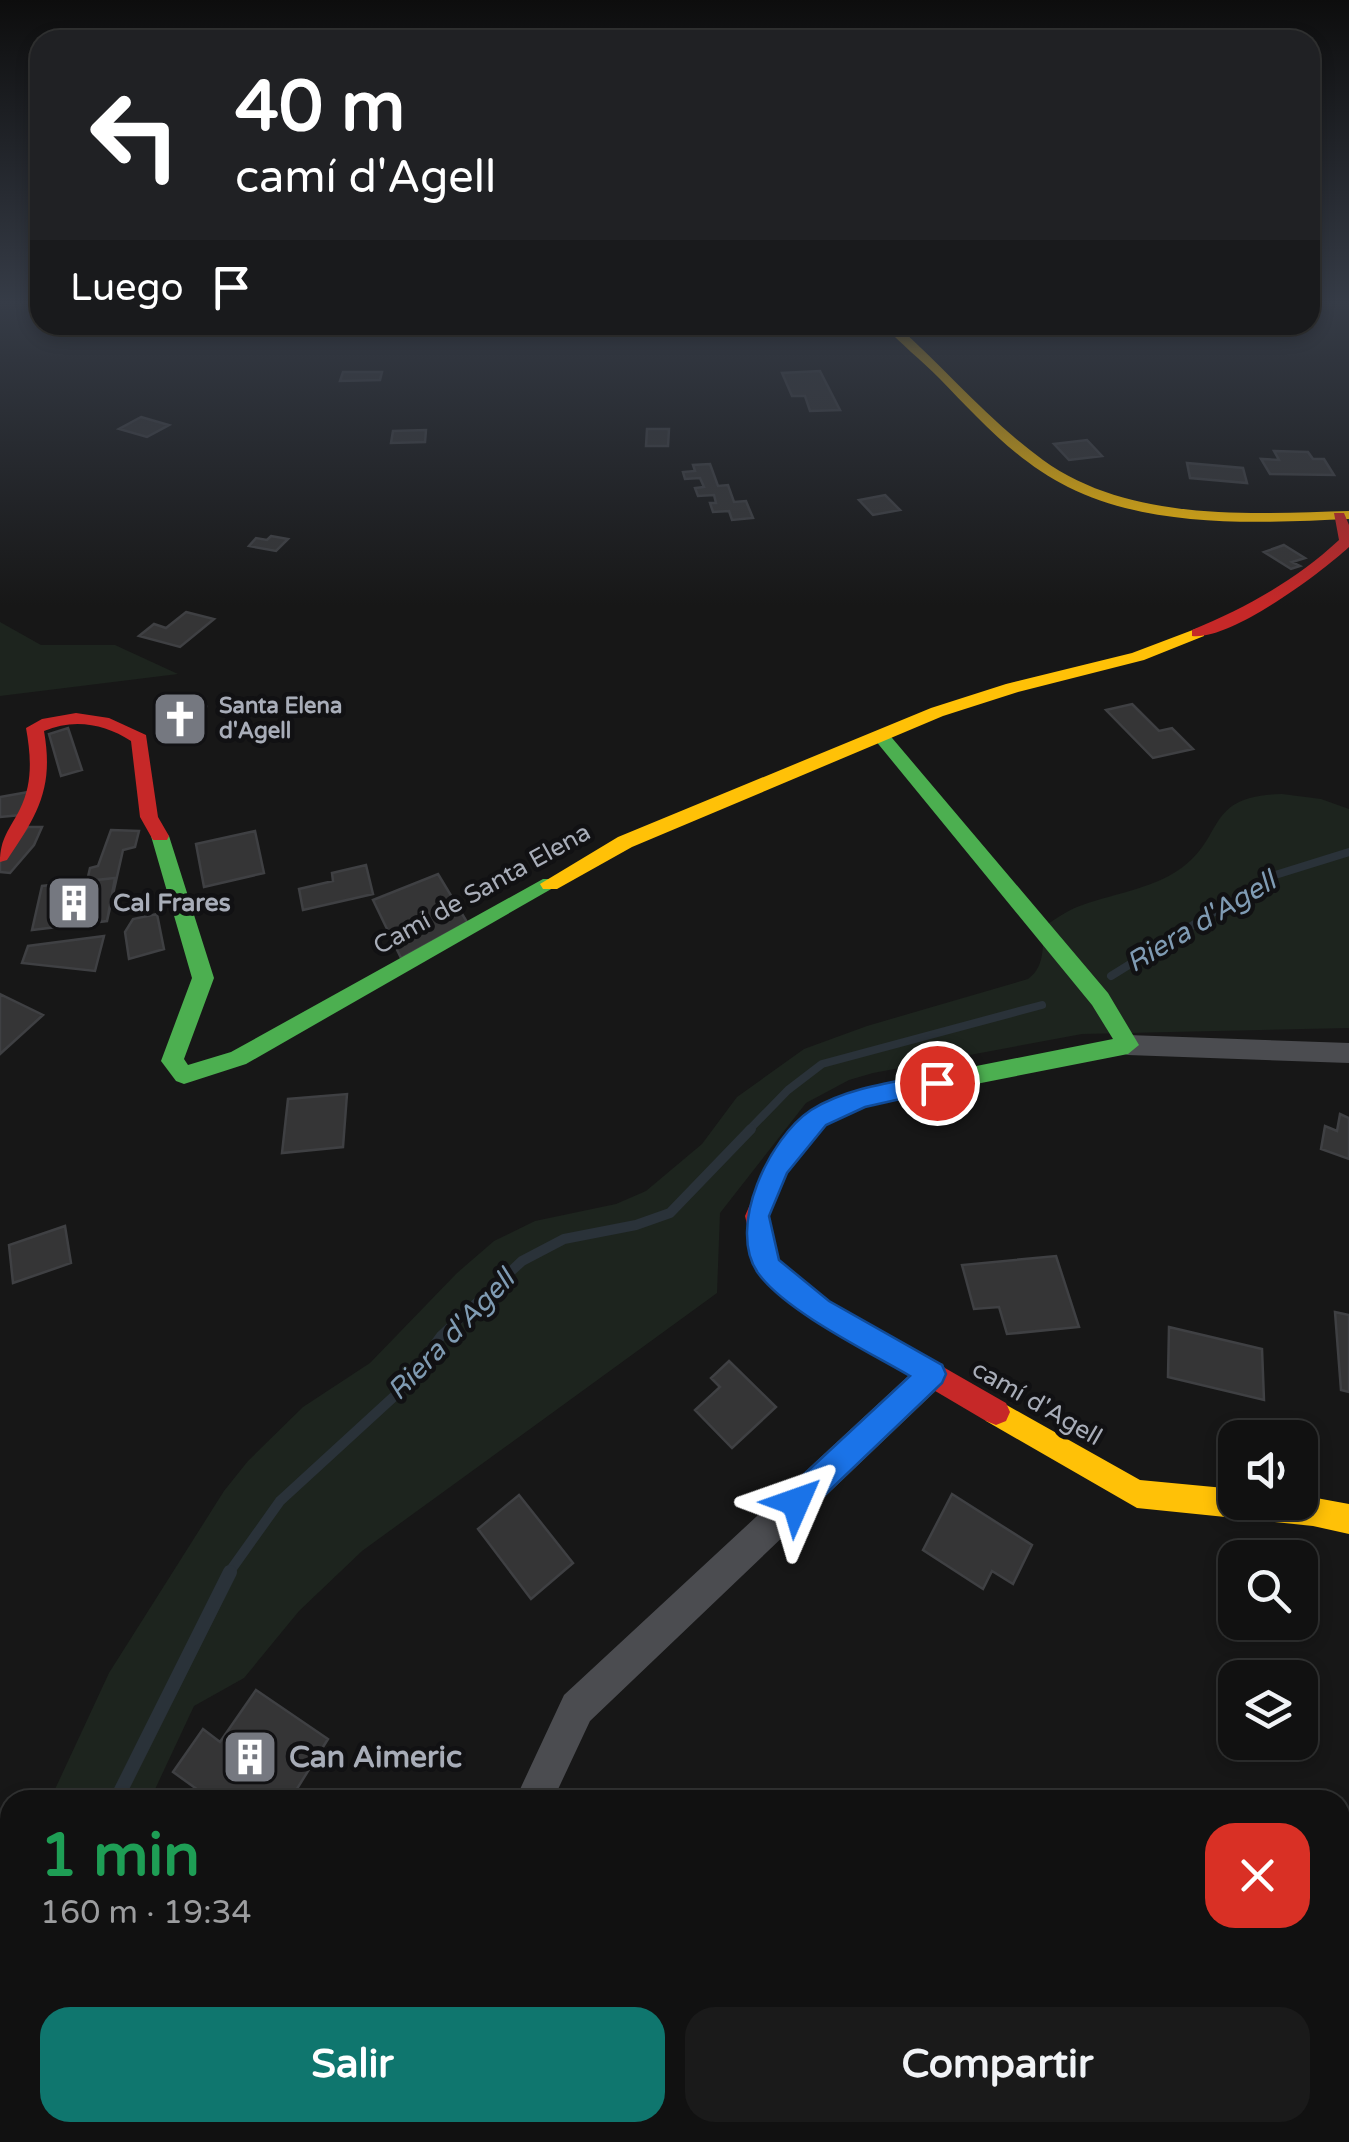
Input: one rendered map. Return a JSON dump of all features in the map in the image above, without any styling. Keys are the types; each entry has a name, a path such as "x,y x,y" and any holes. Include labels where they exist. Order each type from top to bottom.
{"street":[{"path":"976,406 1012,440 1068,482 1100,494 1172,509 1344,516"},
{"name":"Camí de Santa Elena","path":"0,855 44,782 42,746 35,728 104,718 122,724 140,738 149,817 160,836 203,978 172,1062 184,1075 238,1058 625,842 937,712 1012,688 1138,658 1246,614 1319,569 1347,541 1344,516"},
{"path":"880,736 1100,1000 1128,1045 1349,1054"},
{"name":"camí d'Agell","path":"1128,1045 860,1098 818,1118 777,1167 757,1216 768,1266 820,1310 1137,1494 1349,1518"},
{"path":"539,1790 577,1708 932,1374"}],"shaded area":[{"path":"0,622 41,645 115,645 178,674 0,696"},
{"path":"1282,794 1321,799 1349,809 1349,1028 1082,1034 873,1073 849,1080 806,1103 720,1213 717,1293 362,1551 299,1611 244,1678 194,1706 155,1790 55,1790 109,1673 224,1491 248,1461 303,1407 370,1363 457,1273 494,1241 535,1221 616,1204 646,1191 702,1144 737,1097 804,1049 867,1026 1028,979 1040,962 1043,927 1077,907 1143,887 1180,869 1194,857 1228,810 1257,796"}],"building":[{"path":"808,406 838,406 840,410 810,411"},
{"path":"141,417 169,425 147,437 119,429"},
{"path":"647,429 669,429 668,446 646,446"},
{"path":"426,430 425,442 391,443 393,431"},
{"path":"1087,440 1102,456 1069,460 1054,444"},
{"path":"1274,451 1308,452 1313,459 1324,459 1334,475 1270,474 1261,459 1279,460"},
{"path":"1187,463 1243,468 1247,483 1190,478"},
{"path":"710,464 718,486 728,485 734,502 746,501 753,518 732,520 729,511 713,512 710,503 716,503 714,495 698,496 695,488 704,487 700,478 685,479 683,472 695,471 693,465"},
{"path":"885,495 900,510 873,515 859,500"},
{"path":"271,536 288,539 276,551 249,546 256,538 267,540"},
{"path":"1284,545 1305,558 1292,562 1300,566 1291,569 1264,552"},
{"path":"186,612 214,619 180,647 139,636 154,624 166,628"},
{"path":"1132,704 1159,731 1172,728 1193,749 1153,758 1106,710"},
{"name":"Santa Elena d'Agell","path":"206,707 202,724 156,722 156,716 165,711"},
{"path":"68,728 82,770 61,776 49,734"},
{"path":"34,791 21,815 0,817 0,797"},
{"path":"28,827 42,827 34,845 10,873 0,872 0,862"},
{"name":"Cal Frares","path":"111,830 139,831 135,847 123,850 107,921 32,930 42,886 87,881 90,868 98,866"},
{"path":"255,831 264,873 204,887 196,844"},
{"path":"366,865 373,894 303,910 299,889 333,881 332,873"},
{"path":"438,874 467,922 401,958 373,900"},
{"name":"Cal Frares","path":"115,878 107,921 32,930 42,886"},
{"path":"157,914 164,949 129,959 125,932 133,919"},
{"path":"104,936 95,971 22,963 28,946"},
{"path":"0,994 43,1015 0,1054"},
{"path":"347,1094 343,1147 282,1153 288,1099"},
{"path":"1340,1114 1349,1118 1349,1159 1321,1149 1325,1126 1337,1131"},
{"path":"65,1226 71,1263 13,1283 9,1245"},
{"path":"1056,1256 1079,1327 1007,1334 999,1307 974,1309 962,1265"},
{"path":"1335,1312 1349,1315 1349,1392 1341,1390"},
{"path":"1169,1327 1262,1349 1264,1400 1168,1377"},
{"path":"729,1361 776,1407 732,1448 695,1410 720,1387 711,1378"},
{"path":"952,1494 1032,1545 1013,1584 992,1571 983,1589 923,1550"},
{"path":"519,1495 573,1563 531,1599 478,1529"},
{"name":"Can Aimeric","path":"256,1690 328,1739 296,1790 198,1790 173,1772 203,1729 220,1742"}],"waterway":[{"name":"Riera d'Agell","path":"1111,976 1272,876 1349,852"},
{"name":"Riera d'Agell","path":"748,1131 788,1090 822,1064 1042,1005"},
{"name":"Riera d'Agell","path":"228,1574 280,1501 400,1391 441,1336 522,1261 564,1239 636,1225 670,1213 751,1129"},
{"name":"Riera d'Agell","path":"121,1790 230,1572"}],"traffic: fast":[{"path":"793,1148 818,1118 860,1098 1128,1045 1100,999 881,736"},
{"path":"160,836 203,978 172,1061 184,1075 238,1058 550,884"}],"traffic: slow":[{"path":"974,406 1042,466 1074,485 1110,498 1150,508 1232,516 1349,515"},
{"path":"550,884 625,842 937,712 1012,688 1138,657 1198,633"},
{"path":"996,1412 1137,1494 1313,1511 1349,1519"}],"traffic: jam":[{"path":"1198,633 1278,594 1331,556 1347,541 1339,516"},
{"path":"0,855 35,796 39,766 35,728 76,718 116,726 140,739 149,817 160,836"},
{"path":"793,1148 777,1167 757,1216 768,1266 819,1309 996,1412"}],"place":[{"name":"Santa Elena d'Agell","path":"180,719"},
{"name":"Cal Frares","path":"74,903"},
{"name":"Can Aimeric","path":"250,1757"}],"route":[{"path":"796,1502 932,1374 820,1310 768,1266 757,1216 777,1167 818,1118 860,1098 937,1083"}]}
